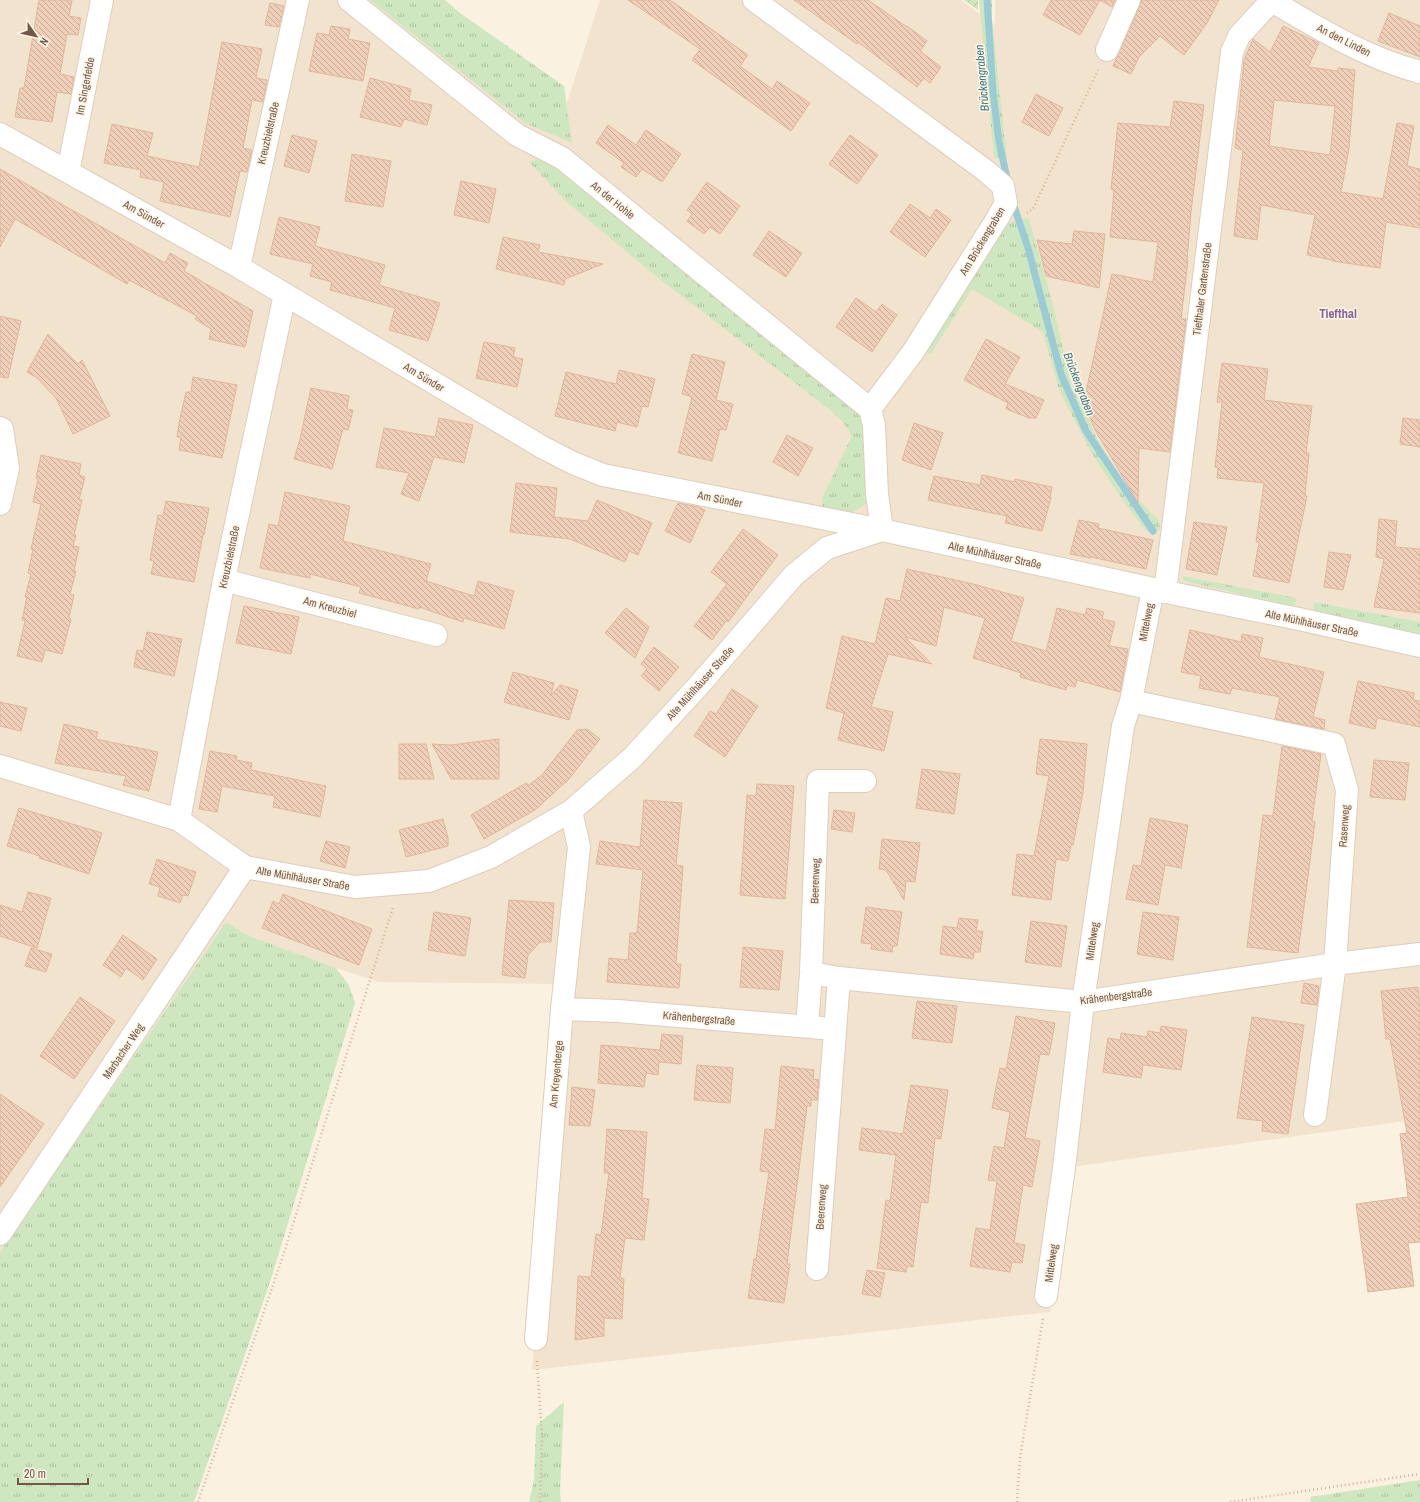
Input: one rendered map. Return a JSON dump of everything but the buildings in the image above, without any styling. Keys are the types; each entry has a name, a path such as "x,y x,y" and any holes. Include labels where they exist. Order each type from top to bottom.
{"street":[{"name":"Im Singerfelde","path":"68,172 102,0"},
{"name":"Kreuzbielstraße","path":"239,267 298,0"},
{"name":"An der Hohle","path":"349,0 518,135 562,158 870,409"},
{"name":"Am Brückengraben","path":"754,0 986,171 1003,186 1006,203 997,219 913,352 870,409"},
{"path":"1107,50 1129,0"},
{"name":"An den Linden","path":"1271,0 1358,49 1408,69 1420,72"},
{"name":"Tiefthaler Gartenstraße","path":"1159,590 1232,52 1239,36 1271,0"},
{"name":"Am Sünder","path":"0,134 239,267 504,425 548,450 585,468 603,475 882,530"},
{"name":"Kreuzbielstraße","path":"178,820 224,580 286,294"},
{"path":"870,409 874,425 877,488 882,530"},
{"path":"0,428 2,429 8,468 0,504"},
{"name":"Alte Mühlhäuser Straße","path":"0,766 178,820 246,867 355,887 429,881 491,857 571,811 633,757 700,684 794,575 827,548 882,530 1420,646"},
{"name":"Am Kreuzbiel","path":"224,580 436,635"},
{"name":"Mittelweg","path":"1046,1296 1064,1168 1083,1002 1123,726 1131,701 1159,590"},
{"name":"Rasenweg","path":"1131,701 1334,744 1347,790 1335,964 1315,1115"},
{"name":"Beerenweg","path":"807,1026 811,973 818,782 866,781"},
{"name":"Am Kreyenberge","path":"536,1339 562,1008 579,846 571,811"},
{"name":"Marbacher Weg","path":"0,1234 246,867"},
{"name":"Krähenbergstraße","path":"811,973 839,978 1083,1002 1335,964 1420,954"},
{"name":"Beerenweg","path":"817,1269 839,978"},
{"name":"Krähenbergstraße","path":"562,1008 618,1011 835,1029"}],"path":[{"path":"1025,214 1033,209 1107,50"},
{"path":"198,1502 282,1259 401,883"},
{"path":"1017,1502 1020,1458 1046,1296"},
{"path":"536,1339 542,1437 540,1502"},
{"path":"1230,1502 1420,1474"}],"shaded area":[{"path":"0,0 380,0 563,115 600,0 961,0 995,25 995,0 1420,0 1420,1119 1071,1167 1050,1312 532,1370 564,984 379,982 249,936 226,922 0,1252"}],"green space":[{"path":"370,0 445,0 460,13 564,86 572,143 525,123"},
{"path":"964,0 978,0 978,10"},
{"path":"979,0 992,0 992,19 1007,160 994,158"},
{"path":"545,158 865,412 873,494 866,504 845,517 829,514 822,506 823,496 852,436 843,422 829,409 657,277 568,203 529,162"},
{"path":"1029,218 1053,305 1072,389 1085,408 1095,435 1128,489 1159,521 1160,529 1154,535 1145,530 1117,492 1092,454 1059,390 1043,332 972,289 931,354 921,348 998,226"},
{"path":"1182,576 1297,598 1294,606 1184,581"},
{"path":"1314,602 1420,622 1420,634 1313,611"},
{"path":"226,922 249,936 336,968 349,985 355,1003 271,1279 194,1502 0,1502 0,1252"},
{"path":"564,1402 560,1493 561,1502 529,1502 534,1480 536,1426"},
{"path":"1420,1480 1420,1502 1311,1502 1310,1497"}],"waterway":[{"name":"Brückengraben","path":"987,0 993,92 999,142 1007,178"},
{"name":"Brückengraben","path":"1014,206 1028,248 1061,374 1086,431 1153,531"}],"district":[{"name":"Tiefthal","path":"1338,313"}]}
